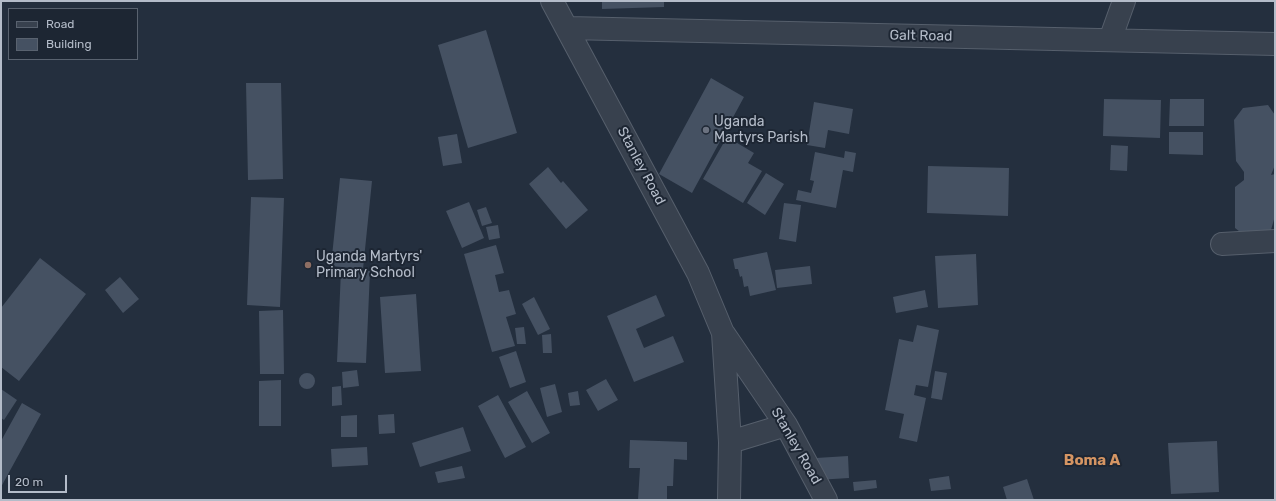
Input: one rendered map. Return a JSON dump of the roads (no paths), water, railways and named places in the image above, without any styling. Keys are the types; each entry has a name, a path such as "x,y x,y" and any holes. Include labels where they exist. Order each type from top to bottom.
{"street":[{"name":"Stanley Road","path":"552,1 568,28 698,273 723,333 786,425 826,500"},
{"path":"1110,40 1124,1"},
{"name":"Galt Road","path":"568,28 1275,44"},
{"path":"1222,244 1275,241"},
{"name":"Stanley Road","path":"723,333 730,442 729,500"},
{"path":"730,442 786,425"}],"place":[{"name":"Uganda Martyrs Parish","path":"706,130"},
{"name":"Uganda Martyrs' Primary School","path":"308,265"}],"district":[{"name":"Boma A","path":"1092,461"}]}
